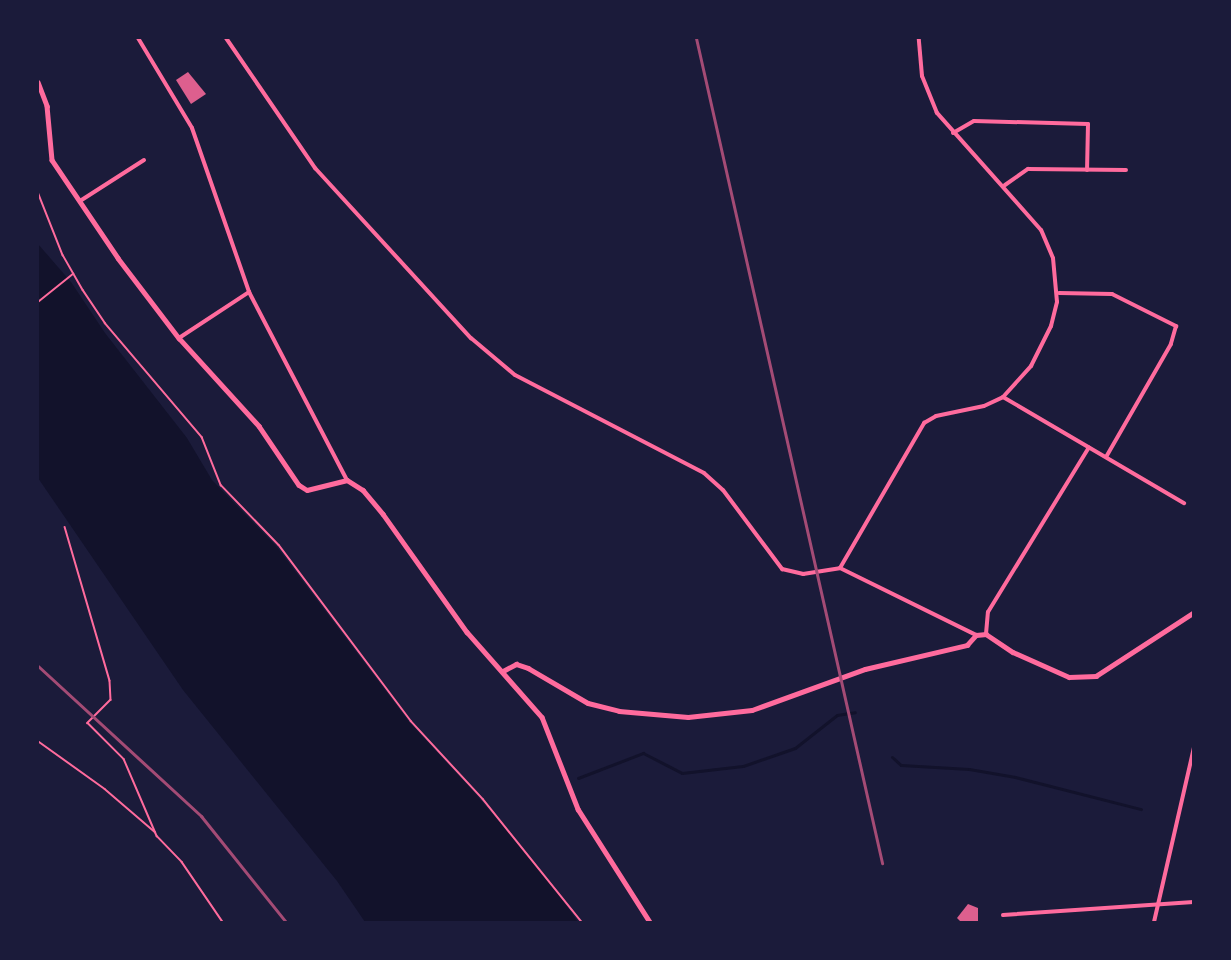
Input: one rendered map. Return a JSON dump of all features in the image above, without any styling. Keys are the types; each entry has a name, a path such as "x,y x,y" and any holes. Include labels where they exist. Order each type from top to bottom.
{"street":[{"path":"138,38 192,128 249,292 347,480 363,490 383,514 467,632 542,717 578,809 650,922"},
{"path":"226,38 315,168 471,338 515,375 704,473 723,490 782,569 810,573 840,568 976,635 986,634 1013,652 1082,679 1108,670 1194,612"},
{"path":"840,568 924,423 936,416 984,406 1004,397 1031,366 1051,326 1059,293 1045,237 1005,185 952,133 937,113 922,76 919,38"},
{"path":"38,82 49,117 52,160 179,338 254,418 299,484 307,490 347,480"},
{"path":"952,133 974,121 1088,124 1088,170"},
{"path":"80,201 144,160"},
{"path":"1005,185 1028,169 1125,170"},
{"path":"179,338 249,292"},
{"path":"1059,293 1112,294 1176,326 1171,344 1107,457"},
{"path":"1004,397 1184,503"},
{"path":"986,634 988,612 1089,447"},
{"path":"503,671 516,664 528,668 588,703 620,711 688,717 752,710 865,669 968,645 976,635"},
{"path":"1154,922 1194,747"},
{"path":"1003,915 1194,902"}],"path":[{"path":"38,192 73,274 105,323 202,437 221,485 279,545 411,721 483,799 582,922"},
{"path":"38,302 73,274"},
{"path":"65,527 110,681 111,700 88,723 124,759 157,836"},
{"path":"38,741 131,810 182,862 223,922"}],"shaded area":[{"path":"38,244 71,282 105,333 187,438 212,480 277,547 410,723 473,791 547,878 578,922 365,922 337,881 183,690 38,478"}],"building":[{"path":"188,72 206,94 191,104 176,80"},
{"path":"968,904 978,908 978,922 961,922 957,918"}],"waterway":[{"path":"578,778 643,753 682,773 743,766 795,748 837,715 855,712"},
{"path":"892,757 901,765 969,769 1015,777 1141,809"}],"railway":[{"path":"696,38 882,863"},
{"path":"38,666 201,816 286,922"}]}
